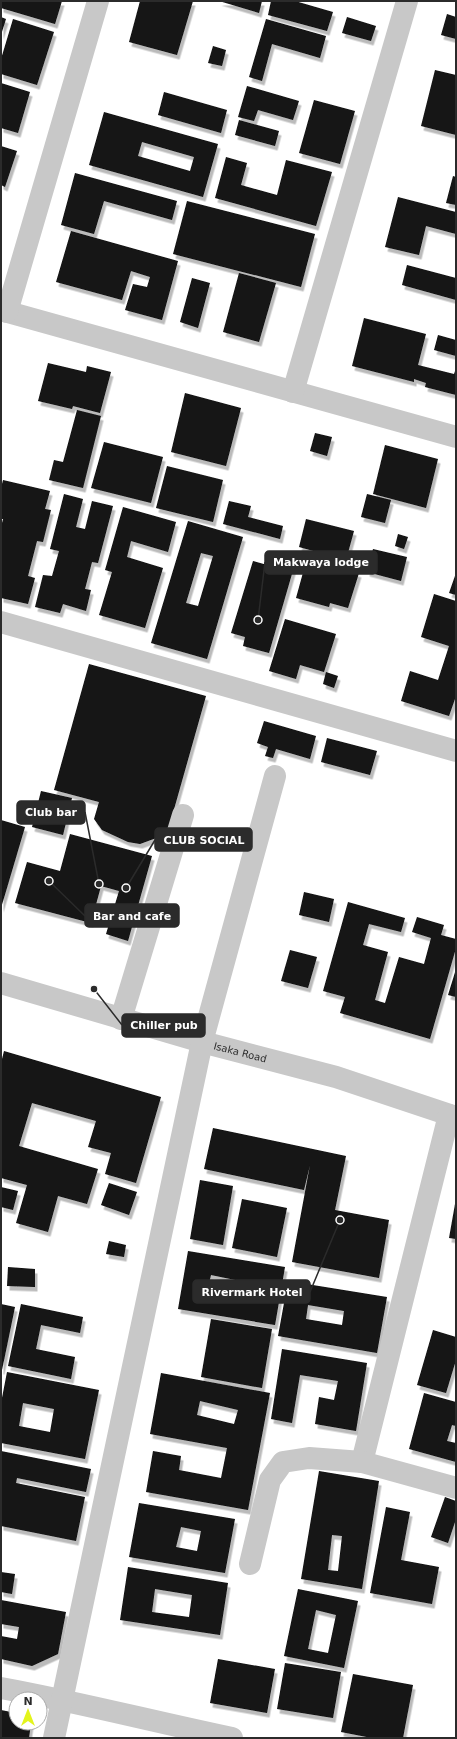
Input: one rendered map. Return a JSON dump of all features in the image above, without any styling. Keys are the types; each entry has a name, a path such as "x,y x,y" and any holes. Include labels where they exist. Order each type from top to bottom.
{"street":[{"path":"98,1 4,311 292,392 456,436"},
{"path":"292,392 407,1"},
{"path":"1,622 456,751"},
{"path":"54,1738 202,1042 275,776"},
{"path":"122,1018 183,815"},
{"name":"Isaka Road","path":"1,983 202,1042 336,1076 452,1116"},
{"path":"362,1462 452,1116"},
{"path":"250,1564 270,1480 283,1462 309,1458 362,1462 456,1488"},
{"path":"1,1688 62,1699 150,1721 232,1738"}],"building":[{"path":"1,1 62,1 55,24 1,8"},
{"path":"140,1 193,1 177,55 129,42"},
{"path":"219,1 262,1 259,13"},
{"path":"271,1 295,1 333,12 327,31 268,15"},
{"path":"447,14 456,17 456,39 441,35"},
{"path":"1,17 6,19 1,35"},
{"path":"347,17 376,26 371,41 342,33"},
{"path":"13,19 54,32 37,85 1,74 1,59"},
{"path":"266,19 326,36 320,58 272,44 262,81 249,77"},
{"path":"213,46 226,50 222,66 208,63"},
{"path":"435,70 456,75 456,135 421,126"},
{"path":"1,83 30,92 18,133 1,128"},
{"path":"247,86 299,101 293,120 258,110 254,121 238,117"},
{"path":"164,92 227,110 221,133 158,115"},
{"path":"314,100 355,111 340,164 299,153"},
{"path":"104,112 218,144 203,197 89,165","holes":["142,142 194,157 190,171 138,156"]},
{"path":"239,120 279,131 275,146 235,135"},
{"path":"1,146 17,151 5,187 1,185"},
{"path":"226,157 247,163 241,185 277,195 286,160 332,172 316,226 215,198"},
{"path":"75,173 177,201 172,220 104,201 94,234 61,225"},
{"path":"453,176 456,177 456,205 446,203"},
{"path":"398,197 456,212 456,234 426,226 419,255 385,247"},
{"path":"187,201 315,234 301,287 173,254"},
{"path":"71,231 178,261 162,320 125,310 133,284 147,287 150,277 131,271 122,300 56,282"},
{"path":"407,265 456,278 456,300 402,285"},
{"path":"239,273 276,283 259,342 223,332"},
{"path":"192,278 210,283 198,328 180,322"},
{"path":"364,318 426,334 418,365 454,374 456,368 456,395 425,387 426,383 414,379 414,382 352,366"},
{"path":"438,335 456,340 456,356 434,350"},
{"path":"48,363 86,372 87,366 111,372 100,413 73,406 72,409 38,401"},
{"path":"185,393 241,408 226,466 171,452"},
{"path":"77,410 101,416 83,488 49,480 54,460 63,462"},
{"path":"315,433 332,437 327,456 310,451"},
{"path":"104,442 163,457 151,503 91,488"},
{"path":"385,445 438,459 426,508 373,494"},
{"path":"167,466 223,480 213,522 156,508"},
{"path":"3,480 50,491 45,509 51,510 43,542 37,541 28,576 35,578 28,604 1,598 1,527 3,519 1,519 1,488"},
{"path":"64,494 83,499 76,527 85,529 92,501 113,506 98,563 92,562 85,589 91,590 86,611 63,604 60,613 35,607 43,575 52,576 59,551 50,549"},
{"path":"367,494 391,500 385,523 361,517"},
{"path":"229,501 251,506 248,517 283,526 280,539 223,524"},
{"path":"123,507 176,522 168,552 131,541 127,557 163,568 145,628 99,615 112,572 105,570"},
{"path":"306,519 354,531 346,560 299,547"},
{"path":"188,521 243,537 207,659 151,643","holes":["201,553 213,556 198,606 186,603"]},
{"path":"398,534 408,537 404,549 395,546"},
{"path":"373,549 407,557 401,581 367,572"},
{"path":"275,553 296,560 269,653 243,646 245,637 231,633 253,561 271,566"},
{"path":"307,558 359,573 348,608 330,603 329,607 296,598"},
{"path":"456,573 456,595 449,593"},
{"path":"434,594 456,601 456,696 449,716 401,701 410,671 438,680 449,646 421,637"},
{"path":"285,619 336,634 324,672 300,665 296,679 269,671"},
{"path":"89,664 206,696 167,834 140,844 128,842 102,830 94,819 99,802 54,790"},
{"path":"326,672 338,676 334,688 323,684"},
{"path":"264,721 316,736 310,759 276,749 273,758 265,756 268,747 257,743"},
{"path":"327,738 377,751 370,775 321,762"},
{"path":"41,791 72,798 63,835 32,827"},
{"path":"1,820 25,827 1,908"},
{"path":"70,834 152,856 128,941 106,934 119,891 101,886 91,923 15,903 27,862 60,871"},
{"path":"304,892 334,899 329,922 299,915"},
{"path":"348,902 405,918 401,932 369,924 363,945 388,952 375,1000 385,1003 399,957 424,964 431,938 412,932 417,917 444,925 441,935 456,939 456,948 430,1039 340,1013 345,997 323,991"},
{"path":"290,950 317,957 308,988 281,981"},
{"path":"456,969 456,997 448,995"},
{"path":"4,1051 161,1097 136,1183 105,1174 111,1153 88,1147 96,1121 32,1103 19,1146 98,1169 87,1204 58,1196 48,1232 16,1223 27,1185 1,1178 1,1063"},
{"path":"213,1128 346,1156 335,1210 389,1220 379,1278 292,1262 310,1165 304,1190 204,1169"},
{"path":"200,1180 233,1186 223,1245 190,1239"},
{"path":"109,1183 137,1192 129,1215 101,1205"},
{"path":"1,1187 18,1191 13,1210 1,1207"},
{"path":"242,1199 287,1208 277,1257 232,1248"},
{"path":"456,1204 456,1239 449,1238"},
{"path":"109,1241 126,1245 124,1257 106,1254"},
{"path":"188,1251 285,1267 275,1325 178,1309","holes":["211,1275 260,1285 256,1301 207,1291"]},
{"path":"8,1267 35,1269 35,1287 7,1286"},
{"path":"288,1281 387,1297 377,1353 278,1336","holes":["308,1305 344,1311 342,1325 306,1319"]},
{"path":"1,1304 15,1307 2,1370 1,1370"},
{"path":"21,1304 83,1317 80,1333 41,1325 36,1349 75,1357 71,1379 8,1366"},
{"path":"211,1319 272,1329 262,1388 201,1377"},
{"path":"433,1330 456,1337 456,1360 446,1393 417,1385"},
{"path":"282,1349 367,1363 356,1431 315,1424 319,1397 334,1400 338,1381 300,1375 292,1423 271,1419"},
{"path":"7,1372 99,1390 85,1459 1,1443 1,1403","holes":["23,1403 54,1409 50,1432 19,1426"]},
{"path":"161,1373 270,1393 248,1510 146,1492 153,1451 181,1456 179,1470 221,1478 227,1448 150,1434","holes":["200,1401 238,1410 234,1424 197,1415"]},
{"path":"424,1393 456,1402 456,1426 452,1425 447,1441 456,1443 456,1462 409,1449"},
{"path":"1,1451 91,1469 86,1492 17,1478 16,1483 85,1497 76,1541 1,1526"},
{"path":"319,1471 379,1481 362,1589 301,1579","holes":["332,1535 342,1536 338,1571 328,1570"]},
{"path":"445,1497 456,1501 456,1519 448,1543 431,1537"},
{"path":"139,1503 235,1519 225,1573 129,1557","holes":["181,1527 201,1531 197,1551 176,1547"]},
{"path":"386,1507 410,1512 401,1560 439,1567 432,1604 370,1593"},
{"path":"128,1567 228,1583 220,1635 120,1620","holes":["155,1589 192,1595 189,1617 152,1612"]},
{"path":"1,1572 15,1574 12,1594 1,1592"},
{"path":"298,1589 358,1601 344,1668 284,1656","holes":["316,1610 336,1615 328,1653 308,1649"]},
{"path":"1,1600 66,1612 58,1654 32,1666 1,1659 1,1636 17,1639 19,1627 1,1624"},
{"path":"218,1659 275,1669 267,1713 210,1703"},
{"path":"285,1663 341,1672 333,1718 277,1709"},
{"path":"353,1674 413,1685 403,1738 372,1738 341,1732"},
{"path":"1,1710 8,1711 8,1731 30,1731 29,1738 1,1738"}],"place":[{"name":"Makwaya lodge","path":"258,620"},
{"name":"Bar and cafe","path":"49,881"},
{"name":"Club bar","path":"99,884"},
{"name":"CLUB SOCIAL","path":"126,888"},
{"name":"Chiller pub","path":"94,989"},
{"name":"Rivermark Hotel","path":"340,1220"}]}
